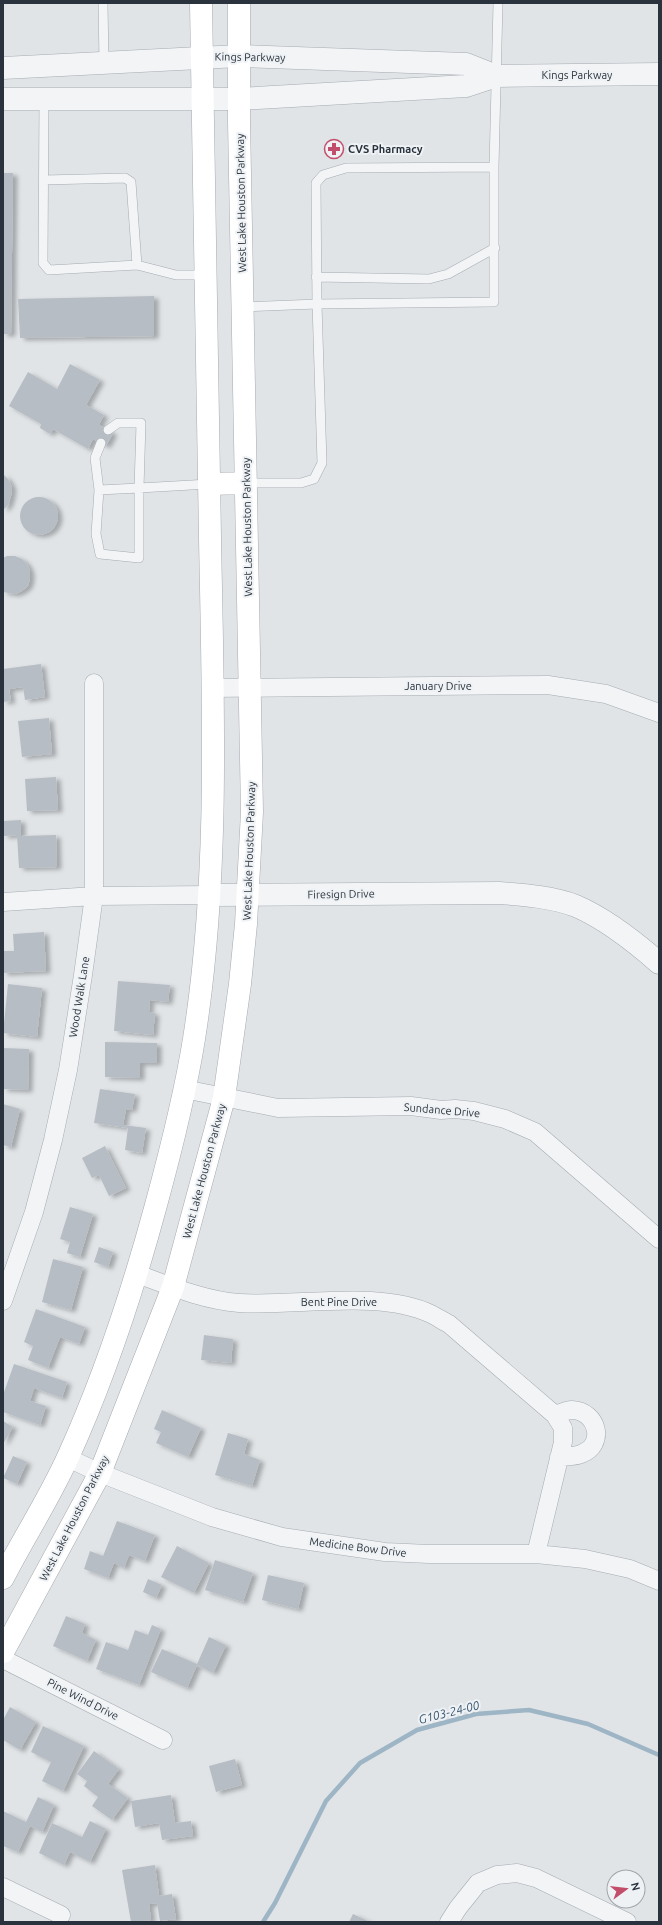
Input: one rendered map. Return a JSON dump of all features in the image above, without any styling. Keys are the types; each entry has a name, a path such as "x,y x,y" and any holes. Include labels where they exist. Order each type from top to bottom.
{"main road":[{"path":"3,1578 44,1506 68,1458 88,1410 137,1274 175,1136 194,1039 210,895 213,688 202,3"},
{"name":"West Lake Houston Parkway","path":"3,1652 100,1472 172,1287 224,1098 240,984 249,895 252,812 245,483 239,3"},
{"path":"209,484 245,483"}],"street":[{"name":"Kings Parkway","path":"3,68 239,56 466,64 496,76"},
{"name":"Kings Parkway","path":"3,99 239,99 466,86 496,76 659,74"},
{"name":"Wood Walk Lane","path":"3,1301 34,1212 53,1140 68,1070 94,896 94,683"},
{"name":"January Drive","path":"213,688 548,686 606,694 659,713"},
{"name":"Firesign Drive","path":"3,902 94,896 500,893 534,896 575,906 604,920 659,963"},
{"name":"Sundance Drive","path":"184,1089 278,1108 411,1106 441,1110 455,1109 474,1111 505,1119 540,1135 659,1239"},
{"name":"Bent Pine Drive","path":"137,1274 208,1298 239,1303 373,1301 406,1306 430,1313 449,1324 555,1415 562,1428 563,1442 536,1554"},
{"path":"555,1415 571,1410 579,1411 591,1419 595,1428 596,1436 594,1445 580,1455 559,1457"},
{"name":"Medicine Bow Drive","path":"68,1458 212,1517 282,1537 385,1552 429,1554 536,1554 585,1559 630,1569 659,1580"},
{"name":"Pine Wind Drive","path":"3,1659 162,1740"},
{"path":"449,1922 478,1883 497,1875 516,1873 536,1878 627,1922"},
{"path":"3,1887 61,1915"}],"lane":[{"path":"103,3 104,63"},
{"path":"244,307 317,304 494,302 494,168 498,3"},
{"path":"44,99 43,263 49,270 137,265 176,275 206,275"},
{"path":"245,483 301,483 314,479 322,463 316,277 316,183 323,175 346,168 494,168"},
{"path":"44,180 125,178 131,182 137,265"},
{"path":"316,277 429,278 448,274 495,248"},
{"path":"101,443 95,458 98,490 96,534 100,554 139,558 138,488 141,423 118,423 108,430"},
{"path":"98,490 209,484"}],"building":[{"path":"3,173 13,173 11,334 3,334"},
{"path":"154,296 154,336 20,338 18,299"},
{"path":"70,364 100,380 86,405 104,415 99,425 113,433 106,446 93,439 88,449 53,429 50,434 40,428 41,424 9,406 28,372 57,389"},
{"path":"3,474 8,479 12,487 8,505 3,510"},
{"path":"35,497 43,497 53,502 57,509 57,523 53,530 43,535 35,535 25,530 23,527 20,520 20,512 25,502 28,500"},
{"path":"7,556 15,556 22,559 27,564 30,571 28,586 15,594 3,592 3,558"},
{"path":"41,664 45,697 25,700 23,687 9,689 11,701 3,702 3,669"},
{"path":"49,718 52,754 22,757 18,721"},
{"path":"56,777 58,810 27,811 25,779"},
{"path":"21,820 21,836 56,835 57,867 19,868 17,835 4,836 3,821"},
{"path":"44,932 46,971 3,973 3,951 14,951 13,934"},
{"path":"118,981 170,985 168,1002 150,1000 149,1012 155,1013 153,1035 114,1031"},
{"path":"8,984 42,988 37,1037 3,1033"},
{"path":"105,1042 157,1043 157,1063 140,1063 140,1078 105,1077"},
{"path":"3,1048 29,1049 28,1090 3,1089"},
{"path":"100,1089 135,1094 132,1110 126,1109 123,1125 146,1128 142,1153 125,1150 128,1128 94,1123"},
{"path":"3,1104 20,1109 11,1147 3,1145"},
{"path":"105,1146 126,1188 109,1196 99,1175 92,1178 82,1158"},
{"path":"70,1207 93,1214 80,1257 67,1253 70,1242 60,1239"},
{"path":"99,1247 113,1252 108,1267 94,1262"},
{"path":"53,1259 83,1267 71,1310 42,1302"},
{"path":"36,1309 85,1327 79,1344 60,1337 48,1368 28,1360 33,1346 24,1342"},
{"path":"204,1335 233,1339 231,1363 201,1360"},
{"path":"14,1364 67,1382 62,1398 34,1388 30,1401 46,1406 40,1425 3,1412 3,1395"},
{"path":"162,1410 201,1428 188,1457 156,1443 161,1432 154,1429"},
{"path":"3,1421 13,1427 3,1444"},
{"path":"228,1433 248,1439 244,1454 260,1460 252,1486 215,1475"},
{"path":"13,1456 27,1462 17,1484 3,1478"},
{"path":"117,1521 155,1535 145,1561 129,1555 124,1568 114,1563 108,1578 84,1569 90,1551 103,1556"},
{"path":"177,1546 209,1563 194,1593 161,1577"},
{"path":"215,1560 253,1573 243,1602 205,1590"},
{"path":"268,1575 304,1583 298,1609 262,1600"},
{"path":"148,1579 162,1585 156,1598 143,1592"},
{"path":"66,1616 85,1624 82,1633 96,1640 87,1661 53,1646"},
{"path":"152,1625 161,1629 139,1685 96,1669 106,1642 128,1650 135,1630 148,1635"},
{"path":"209,1637 226,1645 213,1673 197,1665 187,1688 151,1672 162,1649 197,1664"},
{"path":"10,1707 36,1722 20,1750 3,1740 3,1720"},
{"path":"43,1726 84,1746 63,1791 42,1781 51,1762 31,1752"},
{"path":"94,1751 119,1769 108,1784 128,1798 112,1820 92,1806 98,1797 84,1786 87,1781 77,1774"},
{"path":"235,1759 242,1785 216,1792 209,1766"},
{"path":"171,1795 175,1823 191,1821 193,1836 162,1840 159,1823 135,1827 131,1801"},
{"path":"38,1797 54,1805 42,1832 30,1826 18,1852 3,1846 3,1811 26,1822"},
{"path":"90,1821 106,1829 90,1862 70,1852 64,1865 39,1853 52,1823 82,1837"},
{"path":"155,1865 159,1896 172,1894 176,1919 160,1921 157,1903 149,1904 151,1920 131,1922 122,1870"},
{"path":"353,1914 370,1922 349,1922"}],"waterway":[{"name":"G103-24-00","path":"263,1922 275,1903 326,1801 360,1763 417,1730 476,1714 529,1710 588,1724 659,1755"}],"place":[{"name":"CVS Pharmacy","path":"334,149"}]}
